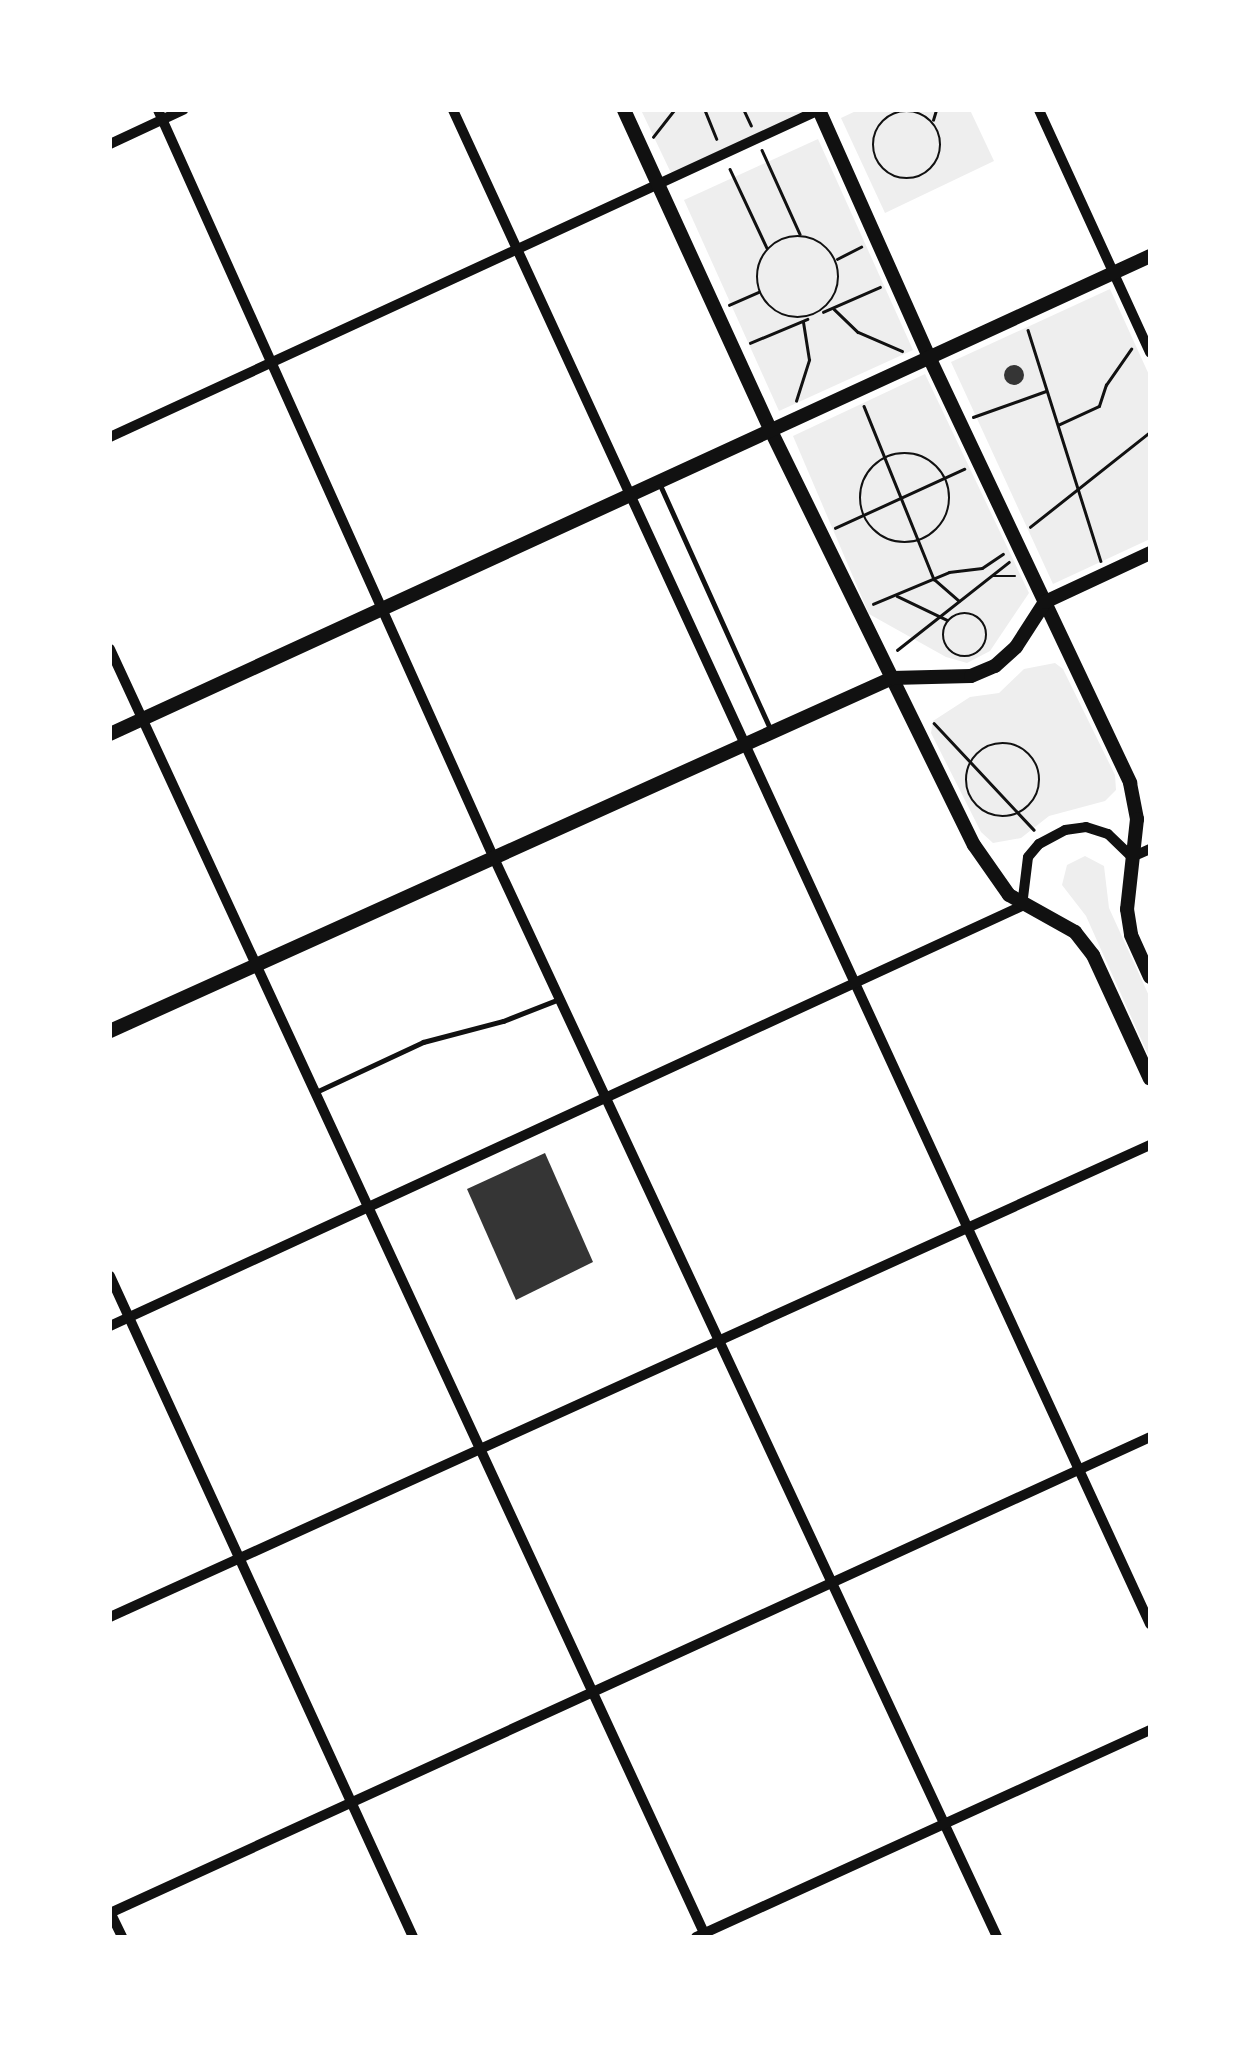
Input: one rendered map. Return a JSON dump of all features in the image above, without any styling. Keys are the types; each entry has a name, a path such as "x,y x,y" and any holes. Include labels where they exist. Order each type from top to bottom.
{"main road":[{"path":"624,110 772,431 974,846 996,880 1022,906 1075,932 1093,954 1150,1079"},
{"path":"819,110 929,357 1136,798 1127,909 1132,936 1150,977"},
{"path":"110,734 1150,256"},
{"path":"110,1031 892,678 972,676 996,666 1016,647 1046,602 1150,553"}],"street":[{"path":"110,144 160,115 182,110"},
{"path":"453,110 1150,1624"},
{"path":"110,437 819,110"},
{"path":"1039,110 1150,353"},
{"path":"160,115 493,856 997,1937"},
{"path":"110,649 254,966 482,1448 702,1936 1150,1730"},
{"path":"110,1326 1022,906 1028,858 1044,841 1065,830 1086,827 1108,834 1132,857 1150,849"},
{"path":"110,1617 1150,1144"},
{"path":"110,1276 413,1937"},
{"path":"122,1937 110,1913 1150,1438"}],"lane":[{"path":"659,482 772,732"},
{"path":"315,1092 422,1042 503,1021 560,998"}],"path":[{"path":"643,150 674,110"},
{"path":"705,110 768,250"},
{"path":"744,110 800,236"},
{"path":"933,122 913,110 902,110 882,121 872,143 879,165 897,178 918,177 928,172 942,142 933,122 936,110"},
{"path":"800,236 823,243 836,259 838,290 823,311 811,317 784,316 772,309 760,291 757,271 768,250 782,238 800,236"},
{"path":"836,259 877,240"},
{"path":"734,350 895,280"},
{"path":"717,311 760,291"},
{"path":"833,308 858,332 880,344 929,357"},
{"path":"1023,314 1105,574"},
{"path":"789,423 808,360 803,320"},
{"path":"1058,424 1099,406 1115,368 1144,340"},
{"path":"857,390 934,578 959,601"},
{"path":"960,422 1048,390"},
{"path":"883,661 992,576 1078,489 1150,432"},
{"path":"906,452 920,455 945,477 950,500 948,515 940,528 919,542 898,544 883,539 862,515 862,484 868,471 885,458 906,452"},
{"path":"822,534 979,462"},
{"path":"858,610 934,578 982,568 1019,546"},
{"path":"992,576 1033,576"},
{"path":"896,595 947,620 966,612 980,618 987,630 980,652 966,658 952,653 943,641 947,620"},
{"path":"931,720 1044,841"},
{"path":"1008,743 1029,754 1040,775 1034,800 1019,814 1002,818 978,809 966,788 970,762 997,744 1008,743"}],"shaded area":[{"path":"641,110 806,110 806,111 671,173"},
{"path":"858,110 970,110 994,161 885,213 841,118"},
{"path":"818,139 913,350 779,411 684,200"},
{"path":"1110,289 1150,377 1150,539 1053,584 951,362"},
{"path":"925,374 1029,593 990,651 967,663 946,657 869,614 793,436"},
{"path":"1055,663 1063,669 1115,775 1116,790 1105,801 1049,816 1021,838 993,843 981,832 931,733 933,721 970,697 999,693 1024,669"},
{"path":"1085,856 1104,866 1109,908 1150,998 1150,1059 1086,916 1062,885 1067,865"}],"building":[{"path":"1014,365 1024,375 1014,385 1004,375"},
{"path":"545,1153 593,1262 516,1300 467,1189"}]}
